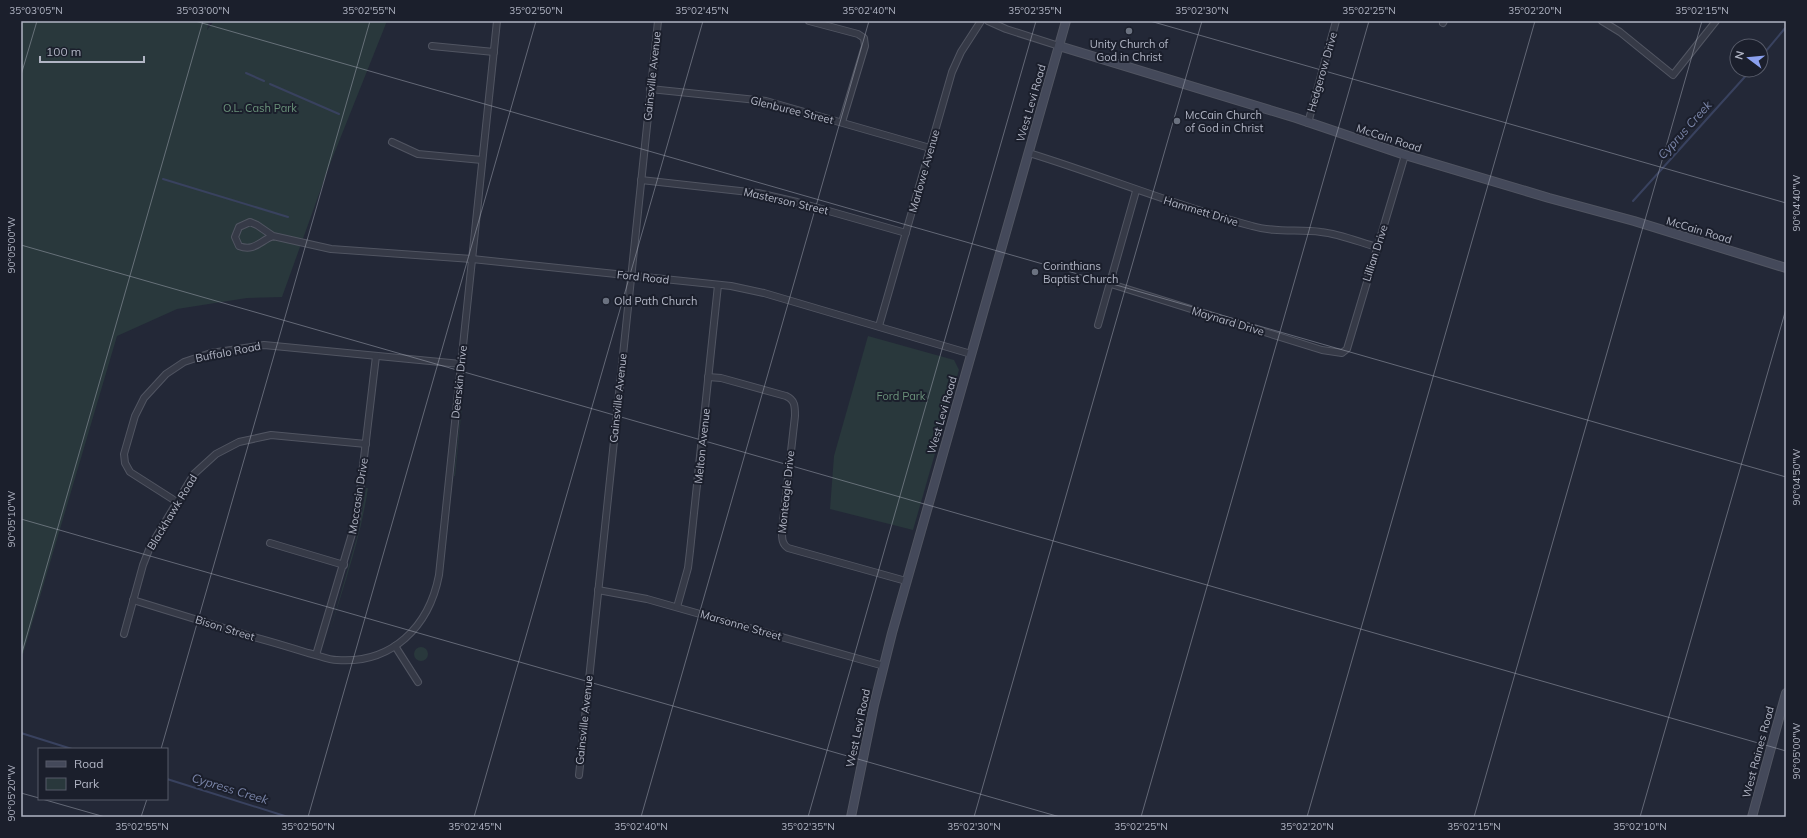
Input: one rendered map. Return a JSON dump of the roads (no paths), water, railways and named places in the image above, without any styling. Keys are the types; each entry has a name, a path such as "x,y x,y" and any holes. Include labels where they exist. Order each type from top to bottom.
{"street":[{"name":"Deerskin Drive","path":"316,655 333,660 353,660 372,656 395,646 409,635 422,620 433,600 436,589 461,364 497,21"},
{"name":"Gainsville Avenue","path":"579,775 630,276 658,21"},
{"path":"809,21 858,34 864,38 865,46 842,122"},
{"name":"Marlowe Avenue","path":"879,326 954,67 961,52 981,21"},
{"name":"McCain Road","path":"988,21 1006,30 1308,123 1405,155 1549,198 1634,221 1786,268"},
{"name":"West Levi Road","path":"851,817 884,666 906,581 1066,21"},
{"name":"Hedgerow Drive","path":"1308,123 1336,21"},
{"path":"1602,21 1620,32 1673,75 1716,21"},
{"path":"432,46 494,52"},
{"name":"Glenburee Street","path":"650,88 766,101 930,148"},
{"path":"392,142 418,154 482,160"},
{"name":"Hammett Drive","path":"1029,153 1093,173 1136,191 1258,228 1277,231 1321,232 1377,247"},
{"name":"Lillian Drive","path":"1345,351 1405,155"},
{"name":"Masterson Street","path":"641,180 758,193 797,202 906,233"},
{"path":"1098,325 1111,284 1115,264 1136,191"},
{"name":"Ford Road","path":"274,236 253,248 246,249 239,246 235,237 239,227 250,222 274,236 307,245 348,251 412,253 718,285 764,293 971,354"},
{"name":"Maynard Drive","path":"1111,284 1322,350 1338,353 1345,351"},
{"name":"Melton Avenue","path":"677,607 689,561 718,285"},
{"name":"Buffalo Road","path":"177,502 136,477 126,467 124,454 138,410 147,394 166,374 178,365 198,357 254,345 274,345 461,364"},
{"name":"Moccasin Drive","path":"316,655 344,565 357,517 376,356"},
{"name":"Monteagle Drive","path":"708,377 721,378 786,396 792,399 794,403 794,416 782,532 784,546 906,581"},
{"name":"Blackhawk Road","path":"124,634 147,554 177,502 201,467 218,452 243,440 281,435 366,444"},
{"path":"270,543 344,565"},
{"name":"Marsonne Street","path":"598,590 628,594 677,607 884,666"},
{"name":"Bison Street","path":"133,600 316,655"},
{"path":"395,646 418,682"},
{"name":"West Raines Road","path":"1752,817 1786,693"}],"waterway":[{"name":"Cyprus Creek","path":"1769,47 1786,27"},
{"path":"246,73 264,81"},
{"name":"Cyprus Creek","path":"1633,201 1744,78"},
{"path":"270,84 339,114"},
{"path":"163,179 288,217"},
{"name":"Cypress Creek","path":"21,733 69,748"},
{"name":"Cypress Creek","path":"168,779 288,817"}],"place":[{"name":"Unity Church of God in Christ","path":"1129,31"},
{"name":"McCain Church of God in Christ","path":"1177,121"},
{"name":"Corinthians Baptist Church","path":"1035,272"},
{"name":"Old Path Church","path":"606,301"}],"park label":[{"name":"O.L. Cash Park","path":"260,108"},
{"name":"Ford Park","path":"901,396"}]}
